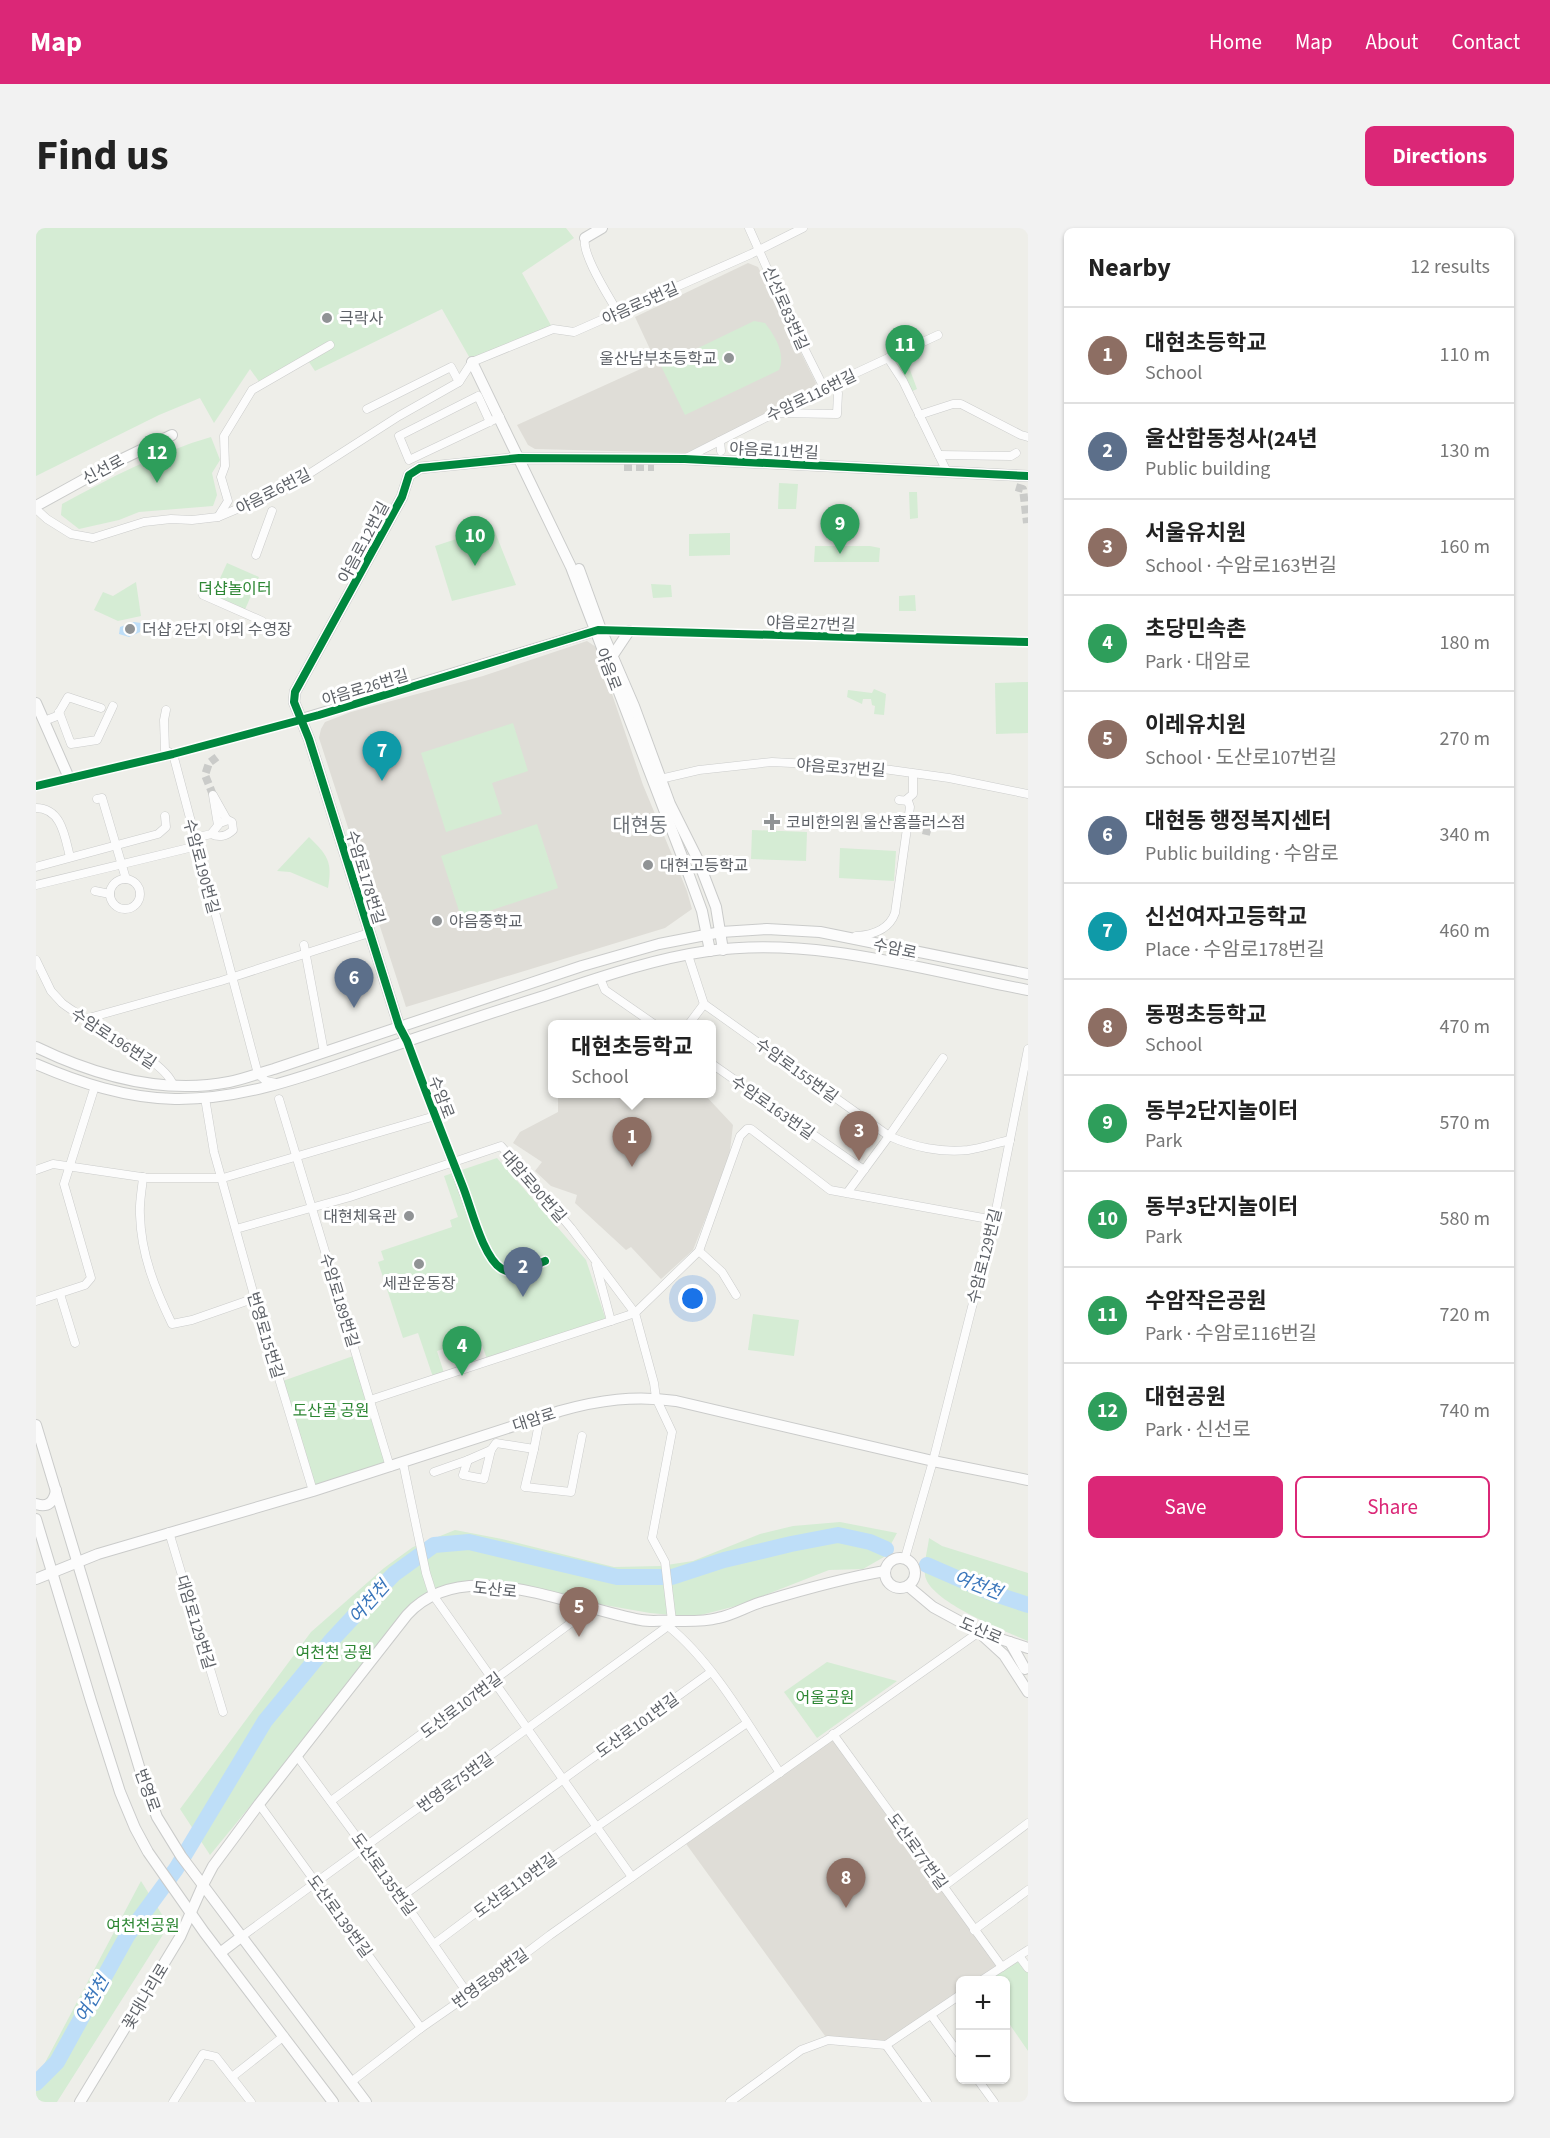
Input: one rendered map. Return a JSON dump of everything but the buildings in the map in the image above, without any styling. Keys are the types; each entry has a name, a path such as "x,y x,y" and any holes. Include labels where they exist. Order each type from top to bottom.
{"main road":[{"path":"585,238 602,228"},
{"name":"야음로","path":"472,362 495,419 523,458 578,566 598,630 613,655 657,779 702,911 710,951"},
{"name":"신선로","path":"36,507 114,463 172,435"},
{"name":"야음로","path":"523,458 598,630 657,779 698,860 716,907 723,950"},
{"name":"야음로11번길","path":"523,458 685,459 1028,476"},
{"name":"야음로12번길","path":"302,719 294,702 295,692 402,497 409,475 420,468 523,458"},
{"name":"야음로26번길","path":"302,719 598,630"},
{"name":"야음로","path":"613,655 629,631"},
{"path":"36,703 40,720 65,779"},
{"name":"수암로178번길","path":"302,719 399,1026 407,1041"},
{"name":"수암로","path":"36,1047 77,1065 111,1076 153,1084 209,1084 230,1081 258,1074 592,963 659,944 721,932 800,930 1028,974"},
{"name":"수암로","path":"36,1064 94,1086 155,1098 205,1098 233,1094 279,1084 600,978 688,955 723,950 793,949 845,954 1028,990"},
{"name":"대암로","path":"36,1579 77,1562 169,1532 313,1491 540,1418 595,1402 626,1397 656,1398 933,1461 1028,1480"},
{"name":"번영로","path":"37,1428 144,1784 157,1817 167,1835 241,1937 366,2102"},
{"path":"36,1504 45,1506 51,1503 56,1490"},
{"name":"번영로","path":"36,1519 129,1815 148,1852 182,1901 333,2102"},
{"path":"905,1558 914,1567 914,1579 908,1586 897,1588 885,1577 885,1571 891,1560 905,1558"},
{"name":"도산로","path":"200,1881 407,1615 433,1595 452,1587 501,1586 643,1621 693,1622 720,1618 761,1602 820,1584 885,1571"},
{"name":"도산로","path":"908,1586 933,1608 979,1632 1028,1648"},
{"path":"979,1632 1004,1655 1028,1692"},
{"path":"1010,1642 1026,1671"},
{"path":"1026,1671 1026,1657 1028,1656"},
{"name":"꽃대나리로","path":"80,2102 180,1937 192,1914 200,1881"},
{"path":"220,1953 241,1937"}],"street":[{"name":"신선로83번길","path":"749,228 803,348 824,388"},
{"name":"야음로5번길","path":"472,362 553,329 574,332 759,250 803,228"},
{"path":"585,238 584,245 588,256 618,313"},
{"name":"수암로116번길","path":"685,459 832,384 938,335"},
{"path":"219,517 228,501 221,477 225,466 224,436 252,390 330,345"},
{"path":"888,358 947,472"},
{"name":"야음로6번길","path":"36,507 46,519 71,534 93,538 144,522 219,517 287,488 399,416 459,382 472,362"},
{"path":"367,409 451,367 459,382"},
{"path":"775,413 837,414 838,393 832,384"},
{"path":"478,396 495,419 447,444 409,460 399,436 478,396"},
{"path":"793,404 793,413"},
{"path":"919,415 953,404 962,404 1028,437"},
{"path":"720,441 721,451"},
{"path":"939,455 1011,456 1016,453"},
{"path":"256,555 272,511"},
{"path":"203,595 262,621"},
{"name":"야음로27번길","path":"598,630 1028,642"},
{"path":"40,720 57,717 68,697 101,708"},
{"path":"59,712 71,744 97,740 113,706"},
{"name":"수암로190번길","path":"166,710 165,750 173,754 258,1074"},
{"name":"야음로26번길","path":"36,786 173,754 302,719"},
{"name":"야음로37번길","path":"657,779 699,770 772,762 869,767 1028,794"},
{"path":"840,936 876,933 893,919 910,807 910,802 902,800 913,794 913,774"},
{"path":"211,834 222,836 233,830 233,825 227,820 213,795 218,825"},
{"path":"97,799 102,798 126,879"},
{"path":"36,808 51,811 57,818 70,857"},
{"path":"36,867 164,831 165,816"},
{"path":"36,885 196,842 211,834 218,825 227,820"},
{"path":"126,879 135,883 140,892 136,905 127,909 117,907 110,894 117,882 126,879"},
{"path":"95,891 110,894"},
{"name":"수암로178번길","path":"233,977 369,933"},
{"path":"304,945 324,1052"},
{"path":"688,955 704,1004 692,1020"},
{"name":"수암로196번길","path":"36,960 51,991 70,1010 157,1065 171,1079 173,1085"},
{"path":"85,1019 233,977"},
{"path":"600,978 605,990 648,1020"},
{"name":"수암로155번길","path":"704,1004 889,1136 909,1145 968,1150 1010,1140"},
{"name":"수암로","path":"407,1041 476,1227 489,1254 502,1269 517,1272 545,1261"},
{"name":"수암로129번길","path":"905,1558 933,1461 994,1220 1028,1049"},
{"path":"847,1193 943,1058"},
{"name":"수암로163번길","path":"716,1067 864,1170"},
{"path":"258,1074 266,1081 279,1084"},
{"path":"36,1301 85,1285 91,1278 64,1184 94,1086"},
{"name":"번영로15번길","path":"205,1098 214,1152 313,1491"},
{"name":"수암로189번길","path":"279,1099 390,1467"},
{"path":"36,1170 53,1164 143,1177 223,1178 435,1116"},
{"path":"370,1400 635,1313 699,1251 740,1136 747,1129 830,1190 994,1220"},
{"name":"대암로90번길","path":"236,1229 350,1197 501,1146 571,1228 635,1313 656,1398 672,1432 652,1538 665,1562 670,1623"},
{"path":"143,1177 140,1214 143,1246 150,1274 172,1324 192,1320 255,1298"},
{"path":"699,1251 723,1272 736,1295"},
{"path":"595,1261 611,1321"},
{"path":"60,1294 75,1343"},
{"path":"540,1418 525,1487 571,1492 582,1436"},
{"path":"468,1460 463,1475 484,1479 491,1450 496,1443 534,1449"},
{"path":"434,1472 491,1450"},
{"path":"403,1463 426,1573 433,1595 632,1877 979,1632"},
{"name":"대암로129번길","path":"169,1532 223,1712"},
{"name":"도산로107번길","path":"331,1801 591,1608"},
{"path":"670,1623 711,1672 780,1773"},
{"name":"번영로75번길","path":"241,1937 670,1623"},
{"name":"도산로101번길","path":"563,1778 711,1672"},
{"path":"598,1827 747,1723"},
{"name":"도산로77번길","path":"834,1734 1002,1967"},
{"name":"도산로135번길","path":"297,1755 401,1897 468,1994"},
{"path":"401,1897 563,1778"},
{"name":"도산로139번길","path":"259,1804 421,2028"},
{"path":"943,1887 1028,1823"},
{"name":"도산로119번길","path":"434,1944 498,1896 598,1827"},
{"name":"번영로89번길","path":"351,2082 421,2028 632,1877"},
{"path":"974,1930 1028,1890"},
{"path":"988,1976 1028,1950"},
{"path":"1019,1956 1028,1968"},
{"path":"730,2102 801,2050 828,2040 886,2044 956,1998"},
{"path":"931,2014 956,2049"},
{"path":"232,2077 284,2036"},
{"path":"886,2044 927,2102"},
{"path":"173,2102 203,2054 216,2057 251,2102"},
{"path":"981,2084 994,2102"}],"shaded area":[{"name":"울산남부초등학교","path":"748,263 758,267 816,383 813,391 686,453 535,449 528,445 517,425 656,362 635,317"},
{"path":"587,641 596,647 643,785 687,891 692,909 665,928 406,1007 319,738 321,729 325,722 351,712 483,676"},
{"path":"558,1098 708,1098 733,1125 729,1159 693,1250 661,1279 631,1247 626,1250 575,1203 577,1195 551,1186 535,1171 542,1162 513,1143 520,1132 558,1112"},
{"path":"833,1734 1002,1967 988,1976 956,1976 956,1998 886,2045 828,2040 684,1841"}],"green space":[{"path":"36,228 566,228 574,238 522,273 553,329 472,362 442,309 315,371 307,359 260,383 250,369 214,423 200,398 159,415 36,476"},
{"path":"754,321 765,323 776,339 781,358 779,370 685,415 661,366"},
{"path":"906,350 917,389 908,393 888,358"},
{"path":"211,437 220,460 212,473 217,495 213,506 139,512 119,520 79,529 61,515 62,504 98,485 135,466"},
{"path":"779,483 798,484 796,509 778,509"},
{"path":"909,492 917,492 918,518 910,519"},
{"path":"493,527 516,585 452,601 435,546"},
{"path":"730,533 730,555 689,556 689,534"},
{"path":"815,546 880,548 879,562 814,562"},
{"name":"뎌샵놀이터","path":"227,563 259,577 244,612 211,598"},
{"path":"136,582 141,616 118,621 94,610 103,592 113,596"},
{"path":"651,584 671,585 672,597 653,598"},
{"path":"915,595 916,611 899,611 899,596"},
{"path":"1028,682 1028,733 996,734 995,683"},
{"path":"874,689 886,694 884,715 874,714 875,706 872,705 871,699 863,699 862,704 847,697 848,690 872,693"},
{"path":"513,723 528,771 492,783 502,814 446,832 421,753"},
{"path":"537,824 558,888 462,920 441,856"},
{"path":"752,830 807,832 806,861 751,859"},
{"path":"309,837 327,859 330,871 328,888 290,872 277,871"},
{"path":"840,848 896,851 894,881 839,878"},
{"path":"497,1158 586,1260 606,1320 487,1359 482,1345 478,1346 475,1339 437,1351 444,1373 433,1377 418,1333 403,1338 378,1262 384,1260 381,1251 452,1227 450,1220 458,1217 444,1176"},
{"path":"753,1314 799,1320 794,1356 748,1350"},
{"name":"도산골 공원","path":"356,1355 390,1467 313,1491 280,1382"},
{"name":"여천천 공원","path":"840,1522 897,1533 884,1557 863,1569 829,1570 740,1605 693,1617 650,1613 466,1581 438,1588 421,1598 210,1855 180,1809 311,1632 384,1568 413,1547 455,1530 502,1539 614,1567 660,1566 693,1561 760,1534 793,1526"},
{"path":"929,1538 942,1546 1028,1573 1028,1641 986,1623 953,1605 929,1585 925,1575 925,1561"},
{"name":"어울공원","path":"827,1662 897,1681 817,1738 784,1692"},
{"name":"여천천공원","path":"141,1881 166,1921 164,1933 57,2102 36,2102 36,2076"},
{"path":"1019,1956 1028,1968 1028,2051 1010,2025 1010,1976 988,1976"}],"water":[{"name":"더샵 2단지 야외 수영장","path":"134,622 141,623 140,632 129,637 119,634 120,627"}],"waterway":[{"name":"여천천","path":"36,2083 57,2062 127,1936 176,1869 265,1721 330,1642 369,1600 394,1574 434,1545 469,1542 617,1577 672,1577 724,1560 838,1535 870,1542 886,1549"},
{"name":"여천천","path":"927,1565 989,1592 1028,1605"}],"tunnel":[{"path":"624,467 654,467"},
{"path":"1016,487 1023,489 1027,523"},
{"path":"213,795 205,775 209,763 217,757"},
{"path":"923,830 931,832"}],"cycle path":[{"path":"545,1261 524,1270 507,1271 495,1263 483,1243 407,1041 399,1026 309,739 294,702 295,692 402,497 409,475 420,468 519,458 685,459 1028,476"},
{"path":"36,786 173,754 319,715 598,630 1028,642"}],"place":[{"name":"극락사","path":"327,318"},
{"name":"울산남부초등학교","path":"729,358"},
{"name":"수암작은공원","path":"905,375"},
{"name":"대현공원","path":"157,483"},
{"name":"동부2단지놀이터","path":"840,554"},
{"name":"동부3단지놀이터","path":"475,566"},
{"name":"더샵 2단지 야외 수영장","path":"130,629"},
{"name":"신선여자고등학교","path":"382,781"},
{"name":"코비한의원 울산홈플러스점","path":"772,822"},
{"name":"대현고등학교","path":"648,865"},
{"name":"야음중학교","path":"437,921"},
{"name":"대현동 행정복지센터","path":"354,1008"},
{"name":"서울유치원","path":"859,1161"},
{"name":"대현초등학교","path":"632,1167"},
{"name":"대현체육관","path":"409,1216"},
{"name":"세관운동장","path":"419,1264"},
{"name":"울산합동청사(24년","path":"523,1297"},
{"name":"초당민속촌","path":"462,1376"},
{"name":"이레유치원","path":"579,1637"},
{"name":"동평초등학교","path":"846,1908"}],"district":[{"name":"대현동","path":"640,825"}]}
